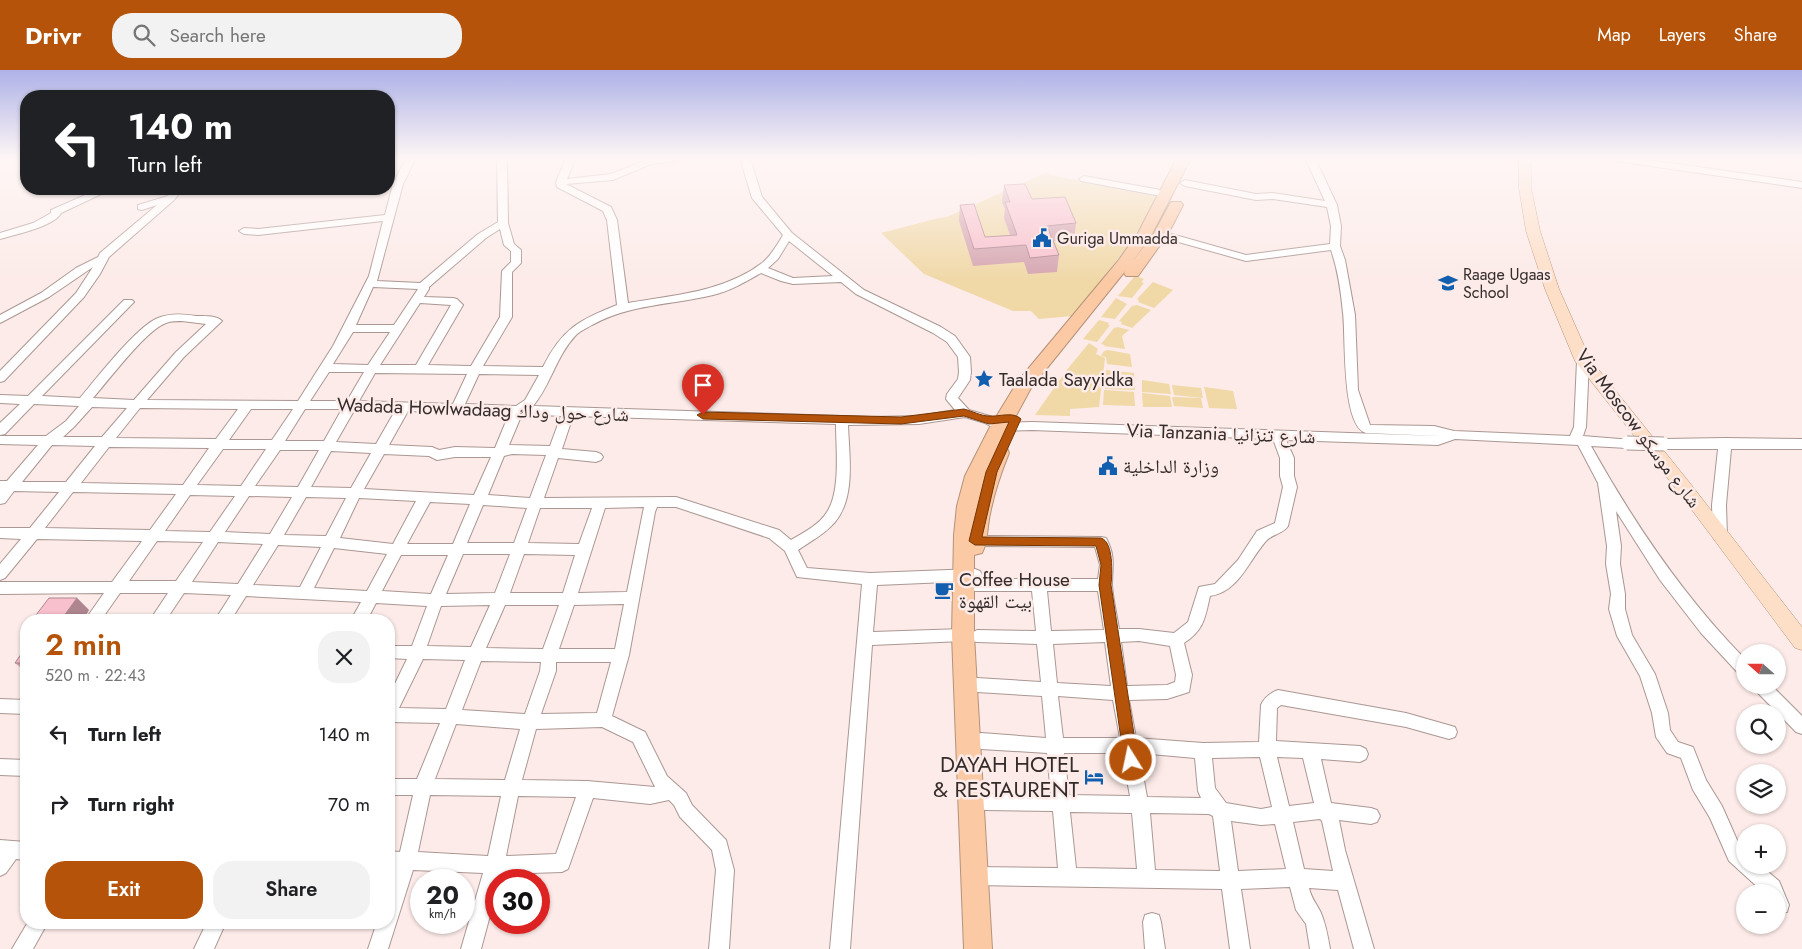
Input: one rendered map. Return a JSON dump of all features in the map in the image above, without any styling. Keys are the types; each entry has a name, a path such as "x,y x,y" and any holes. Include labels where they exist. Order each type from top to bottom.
{"highway":[{"path":"971,579 964,535 967,506 975,476 1004,422 1075,334 1161,234 1169,199"},
{"path":"1075,334 1171,199"},
{"path":"992,949 982,876 970,636 971,579 975,541 1004,422"},
{"path":"970,636 977,685 985,802 978,949"}],"main road":[{"name":"Via Moscow شارع موسكو","path":"1527,199 1533,231 1552,289 1583,361 1683,486 1802,642"}],"street":[{"path":"0,236 36,225 53,217 56,214 55,212 84,199"},
{"path":"142,207 158,199"},
{"path":"0,378 80,295 95,274 102,259 116,243 163,199"},
{"path":"162,614 327,368 349,328 354,313 371,284 394,199"},
{"path":"457,408 474,371 506,317 508,307 507,272 516,263 516,250 509,245 503,223 503,199"},
{"path":"585,199 607,210 612,220 623,307"},
{"path":"758,199 788,235 842,279 883,304 948,336 964,357 964,380 953,394 952,399 964,413"},
{"path":"1153,199 1167,203"},
{"path":"1293,199 1332,205"},
{"path":"1329,199 1337,233 1335,246 1340,260 1349,315 1352,390 1360,417 1366,428"},
{"path":"244,231 268,231 389,217"},
{"path":"371,284 423,286 482,236 503,223"},
{"path":"1161,234 1246,258 1335,246"},
{"path":"395,701 412,667 436,600 517,411 529,403 560,346 573,331 600,316 623,307 711,292 734,284 760,269 774,257 788,235"},
{"path":"0,320 44,296 74,276 85,265 102,259"},
{"path":"760,269 793,281 842,279"},
{"path":"227,614 273,540 372,368 424,289 423,286"},
{"path":"415,300 454,301 456,305 419,370"},
{"path":"0,431 128,302"},
{"path":"0,499 5,486 49,441 70,424 87,405 84,401 159,320 169,318 216,321 173,361 0,574"},
{"path":"349,328 396,329"},
{"path":"1583,361 1578,441 1665,576 1706,629 1736,659"},
{"path":"327,368 547,371"},
{"name":"Wadada Howlwadaag شارع حول وداك","path":"0,399 137,404 350,405 842,420 918,420 964,413"},
{"path":"97,614 248,404"},
{"path":"305,592 378,449 403,408"},
{"path":"395,897 407,860 423,787 476,653 500,600 570,411"},
{"name":"Via Tanzania شارع تنزانيا","path":"964,413 1004,422 1276,434 1366,428 1434,430 1454,435 1578,441 1664,444 1802,444"},
{"path":"790,548 832,517 837,507 841,488 842,420"},
{"name":"Via Tanzania شارع تنزانيا","path":"1004,422 1303,431 1438,440 1454,435"},
{"path":"866,639 970,636 1044,638 1139,636 1176,640 1189,632 1195,624 1204,592 1219,589 1243,564 1262,535 1281,526 1290,487 1287,476 1287,458 1276,434"},
{"path":"0,440 104,444 326,446 432,452 437,455 455,452 499,453 511,449 555,451 562,455 596,457"},
{"path":"1720,536 1720,505 1725,443"},
{"path":"1605,483 1614,546 1613,564 1618,594 1617,609 1625,636 1647,674 1660,713 1665,737 1673,748 1687,752 1699,784 1716,812 1736,855"},
{"path":"5,486 300,491 535,503 676,502 774,534 790,548 802,573 870,579 971,579 1039,585 1105,585"},
{"path":"362,614 425,498"},
{"path":"603,720 621,655 648,512 653,502"},
{"path":"471,949 495,865 510,790 530,722 548,671 549,656 600,503"},
{"path":"0,533 215,537 332,542 396,550 518,548 585,550"},
{"path":"975,541 1101,542 1107,565 1105,585 1120,693 1140,804 1147,879"},
{"path":"840,949 870,579"},
{"path":"1039,585 1068,877"},
{"path":"0,588 180,586 436,600 633,598"},
{"path":"977,685 1120,693 1167,692 1182,688 1184,675 1176,640"},
{"path":"395,652 549,656 621,655"},
{"path":"1770,694 1802,727"},
{"path":"1320,949 1316,922 1311,912 1303,903 1267,751 1269,705 1278,697 1389,717 1449,732"},
{"path":"0,706 20,707"},
{"path":"395,713 530,722 603,720 639,737 661,782 680,800 686,811 720,846 725,870 719,949"},
{"path":"981,741 1055,746 1128,745 1203,751 1267,751 1279,749 1360,754"},
{"path":"1310,750 1324,810 1330,817 1344,881 1364,949"},
{"path":"1203,751 1207,791 1221,811 1240,949"},
{"path":"0,767 20,768"},
{"path":"395,787 510,790 587,789 650,796 671,792"},
{"path":"395,860 495,865 562,863 587,789"},
{"path":"985,802 1209,806 1221,811 1261,817 1324,810 1371,816"},
{"path":"0,867 13,850"},
{"path":"1757,874 1768,884"},
{"path":"982,876 1231,880 1298,878 1344,881"},
{"path":"1152,922 1156,949"},
{"path":"22,949 35,929"},
{"path":"204,949 214,929"},
{"path":"378,949 384,929"}],"shaded area":[{"path":"987,199 1157,199 1128,246 1073,316 1039,319 1031,311 1013,311 924,274 881,233 947,217"},
{"path":"1135,276 1144,279 1141,282 1144,283 1132,298 1118,296"},
{"path":"1153,282 1173,290 1154,308 1138,302 1139,300 1137,299"},
{"path":"1116,298 1127,304 1115,319 1101,317"},
{"path":"1137,305 1151,310 1132,328 1121,324 1122,322 1119,321 1132,306"},
{"path":"1099,320 1110,325 1097,342 1083,339"},
{"path":"1118,327 1129,330 1122,336 1125,349 1101,344 1114,328"},
{"path":"1089,343 1098,349 1096,354 1105,358 1099,407 1070,409 1070,416 1035,415 1066,371"},
{"path":"1104,351 1130,354 1132,367 1107,364 1106,357 1101,356"},
{"path":"1106,370 1134,373 1135,390 1105,389"},
{"path":"1142,380 1169,384 1171,394 1142,392"},
{"path":"1172,385 1201,388 1203,398 1174,395"},
{"path":"1204,387 1233,391 1237,409 1209,408"},
{"path":"1104,390 1134,392 1135,406 1103,405"},
{"path":"1142,393 1170,396 1172,407 1143,407"},
{"path":"1172,397 1201,398 1203,408 1174,406"}],"building":[{"path":"1009,199 1066,199 1076,223 1047,226 1059,255 1030,258 1026,245 974,249 960,205 974,204 985,237 1017,235 1005,202 1010,202"},
{"path":"49,598 77,598 65,614 37,614"},
{"path":"20,656 20,663 15,663"}],"place":[{"name":"Guriga Ummadda","path":"1042,238"},
{"name":"Raage Ugaas School","path":"1448,283"},
{"name":"Taalada Sayyidka","path":"984,379"},
{"name":"وزارة الداخلية","path":"1108,466"},
{"name":"Coffee House بيت القهوة","path":"944,590"},
{"name":"DAYAH HOTEL & RESTAURENT","path":"1094,777"}],"route":[{"path":"703,415 901,421 964,413 989,420 998,418 1016,419 1011,426 991,472 975,541 1101,542 1107,565 1105,585 1131,760"}]}
